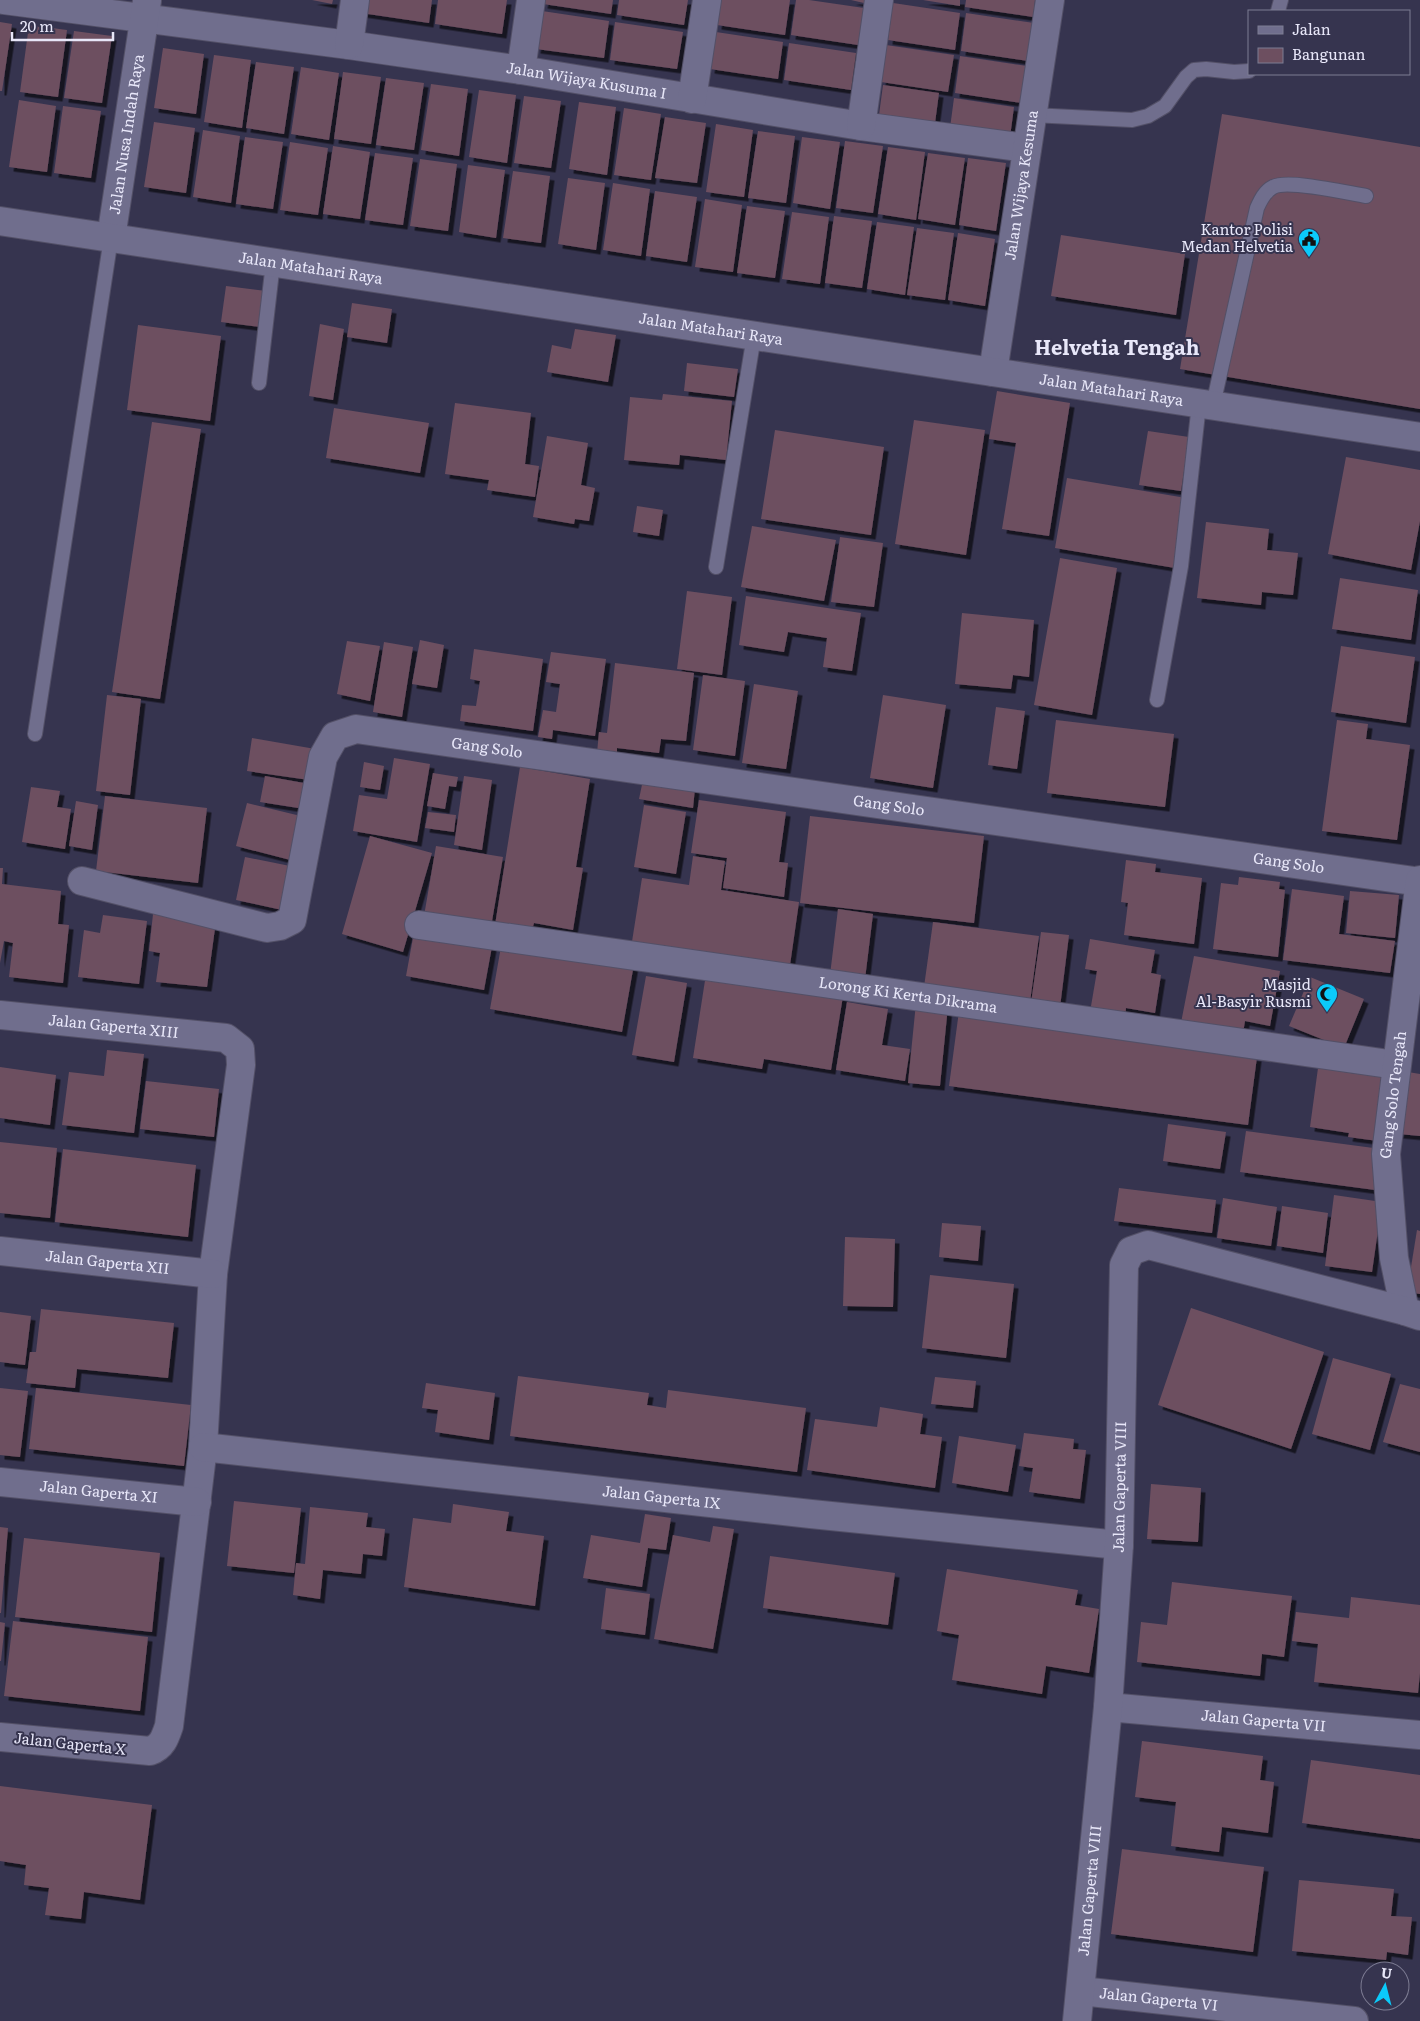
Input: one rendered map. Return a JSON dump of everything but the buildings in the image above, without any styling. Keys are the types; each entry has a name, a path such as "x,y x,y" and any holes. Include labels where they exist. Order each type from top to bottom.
{"street":[{"name":"Jalan Wijaya Kusuma I","path":"4,0 146,9 349,45 521,70 861,126 1027,148"},
{"path":"349,45 355,0"},
{"path":"521,70 531,0"},
{"path":"692,99 708,0"},
{"path":"861,126 879,0"},
{"name":"Jalan Wijaya Kesuma","path":"993,372 1050,0"},
{"name":"Jalan Nusa Indah Raya","path":"111,238 146,9"},
{"name":"Jalan Matahari Raya","path":"0,221 1420,437"},
{"name":"Gang Solo","path":"82,881 267,928 292,920 324,757 335,736 356,728 1420,882"},
{"name":"Gang Solo Tengah","path":"1413,1313 1394,1258 1386,1154 1420,882"},
{"name":"Lorong Ki Kerta Dikrama","path":"419,925 1396,1065"},
{"name":"Jalan Gaperta XIII","path":"0,1014 226,1038 240,1049 241,1065 213,1274"},
{"name":"Jalan Gaperta VIII","path":"1077,2021 1108,1707 1119,1546 1124,1265 1131,1251 1148,1245 1413,1313"},
{"name":"Jalan Gaperta XII","path":"0,1251 213,1274"},
{"path":"197,1502 204,1447 213,1274"},
{"name":"Jalan Gaperta IX","path":"204,1447 1119,1546"},
{"name":"Jalan Gaperta XI","path":"0,1482 197,1502"},
{"name":"Jalan Gaperta X","path":"0,1737 140,1751 150,1751 158,1748 169,1726 197,1502"},
{"name":"Jalan Gaperta VII","path":"1108,1707 1420,1736"},
{"name":"Jalan Gaperta VI","path":"1081,1991 1354,2021"}],"lane":[{"path":"1032,115 1132,120 1148,116 1165,106 1186,76 1194,70 1248,71"},
{"path":"1157,700 1181,566 1206,404 1255,217 1263,195 1274,186 1289,183 1366,196"},
{"path":"35,734 111,238"},
{"path":"260,383 273,263"},
{"path":"716,567 754,336"}],"place":[{"name":"Kantor Polisi Medan Helvetia","path":"1309,258"},
{"name":"Masjid Al-Basyir Rusmi","path":"1327,1013"}],"district":[{"name":"Helvetia Tengah","path":"1117,348"}]}
